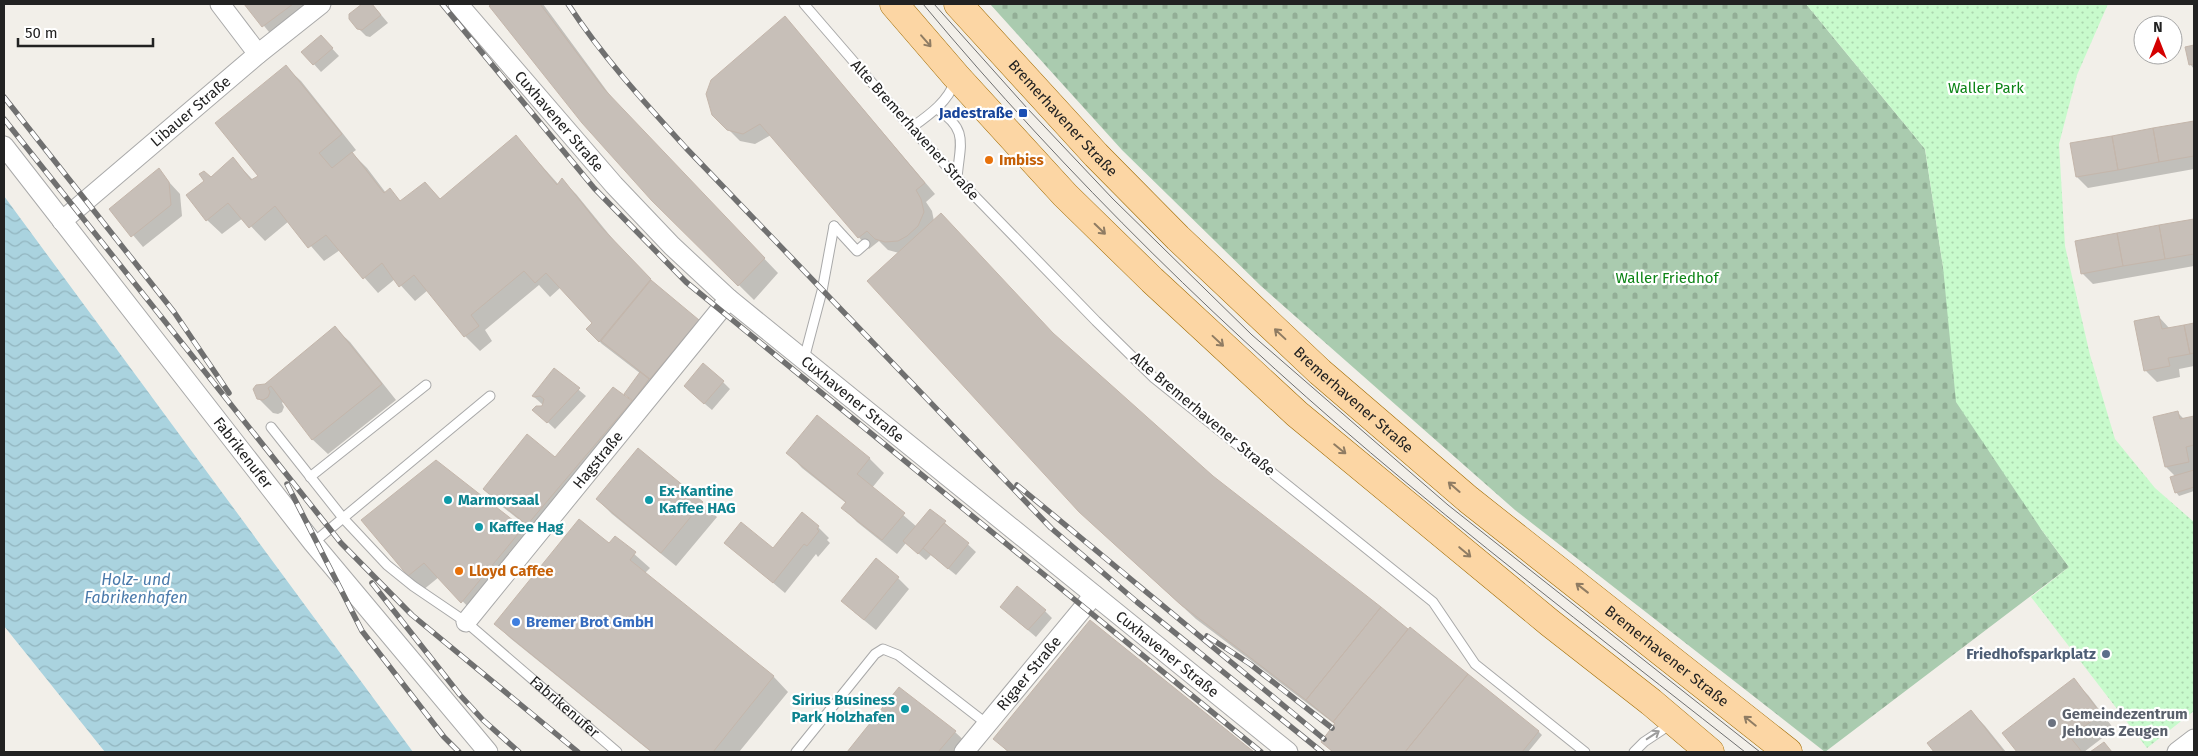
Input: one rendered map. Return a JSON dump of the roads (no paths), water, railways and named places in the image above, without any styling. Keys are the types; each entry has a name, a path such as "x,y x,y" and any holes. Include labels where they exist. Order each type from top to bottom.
{"main road":[{"path":"894,4 956,76 1065,195 1152,280 1297,414 1550,623 1674,721 1710,752"},
{"name":"Bremerhavener Straße","path":"958,4 1096,156 1178,238 1320,372 1469,500 1788,752"}],"street":[{"path":"220,4 258,54"},
{"name":"Libauer Straße","path":"62,221 258,54 321,4"},
{"name":"Cuxhavener Straße","path":"458,4 614,185 672,246 730,298 804,359 1288,752"},
{"name":"Fabrikenufer","path":"4,146 313,543 488,752"},
{"name":"Hagstraße","path":"466,622 730,298"},
{"name":"Rigaer Straße","path":"964,752 1094,595"},
{"path":"2177,752 2194,739"}],"lane":[{"name":"Alte Bremerhavener Straße","path":"804,4 957,178 1154,378 1433,602 1475,664 1585,752"},
{"path":"912,128 937,109 952,91 956,76"},
{"path":"937,109 952,119 961,133 957,178"},
{"path":"804,359 822,291 834,226 857,251 865,244"},
{"path":"310,477 426,385"},
{"path":"313,543 490,396"},
{"name":"Fabrikenufer","path":"271,427 343,518 388,565 413,586 466,622 617,752"},
{"path":"796,752 875,654 883,649 898,655 987,724"},
{"path":"1634,752 1644,742 1674,721"}],"water":[{"name":"Holz- und Fabrikenhafen","path":"4,196 413,752 105,752 4,626"}],"tram line":[{"path":"923,4 1034,131 1093,193 1213,312 1275,369 1445,515 1745,752"},
{"path":"934,4 1027,108 1113,199 1252,335 1448,505 1760,752"}],"railway":[{"path":"442,4 594,188 686,282 1261,752"},
{"path":"568,4 609,60 686,148 1051,528 1137,602 1322,752"},
{"path":"4,97 174,312 229,393"},
{"path":"4,119 341,543 412,615 578,752"},
{"path":"287,484 362,631 444,737 459,752"},
{"path":"1017,485 1324,739"},
{"path":"372,583 460,695 483,720 519,752"},
{"path":"1207,636 1250,664 1332,728"}],"place":[{"name":"Jadestraße","path":"1023,113"},
{"name":"Imbiss","path":"989,160"},
{"name":"Marmorsaal","path":"448,500"},
{"name":"Ex-Kantine Kaffee HAG","path":"649,500"},
{"name":"Kaffee Hag","path":"479,527"},
{"name":"Lloyd Caffee","path":"459,571"},
{"name":"Bremer Brot GmbH","path":"516,622"},
{"name":"Friedhofsparkplatz","path":"2106,654"},
{"name":"Sirius Business Park Holzhafen","path":"905,709"},
{"name":"Gemeindezentrum Jehovas Zeugen","path":"2052,723"}],"park label":[{"name":"Waller Park","path":"1986,88"},
{"name":"Waller Friedhof","path":"1667,278"}]}
